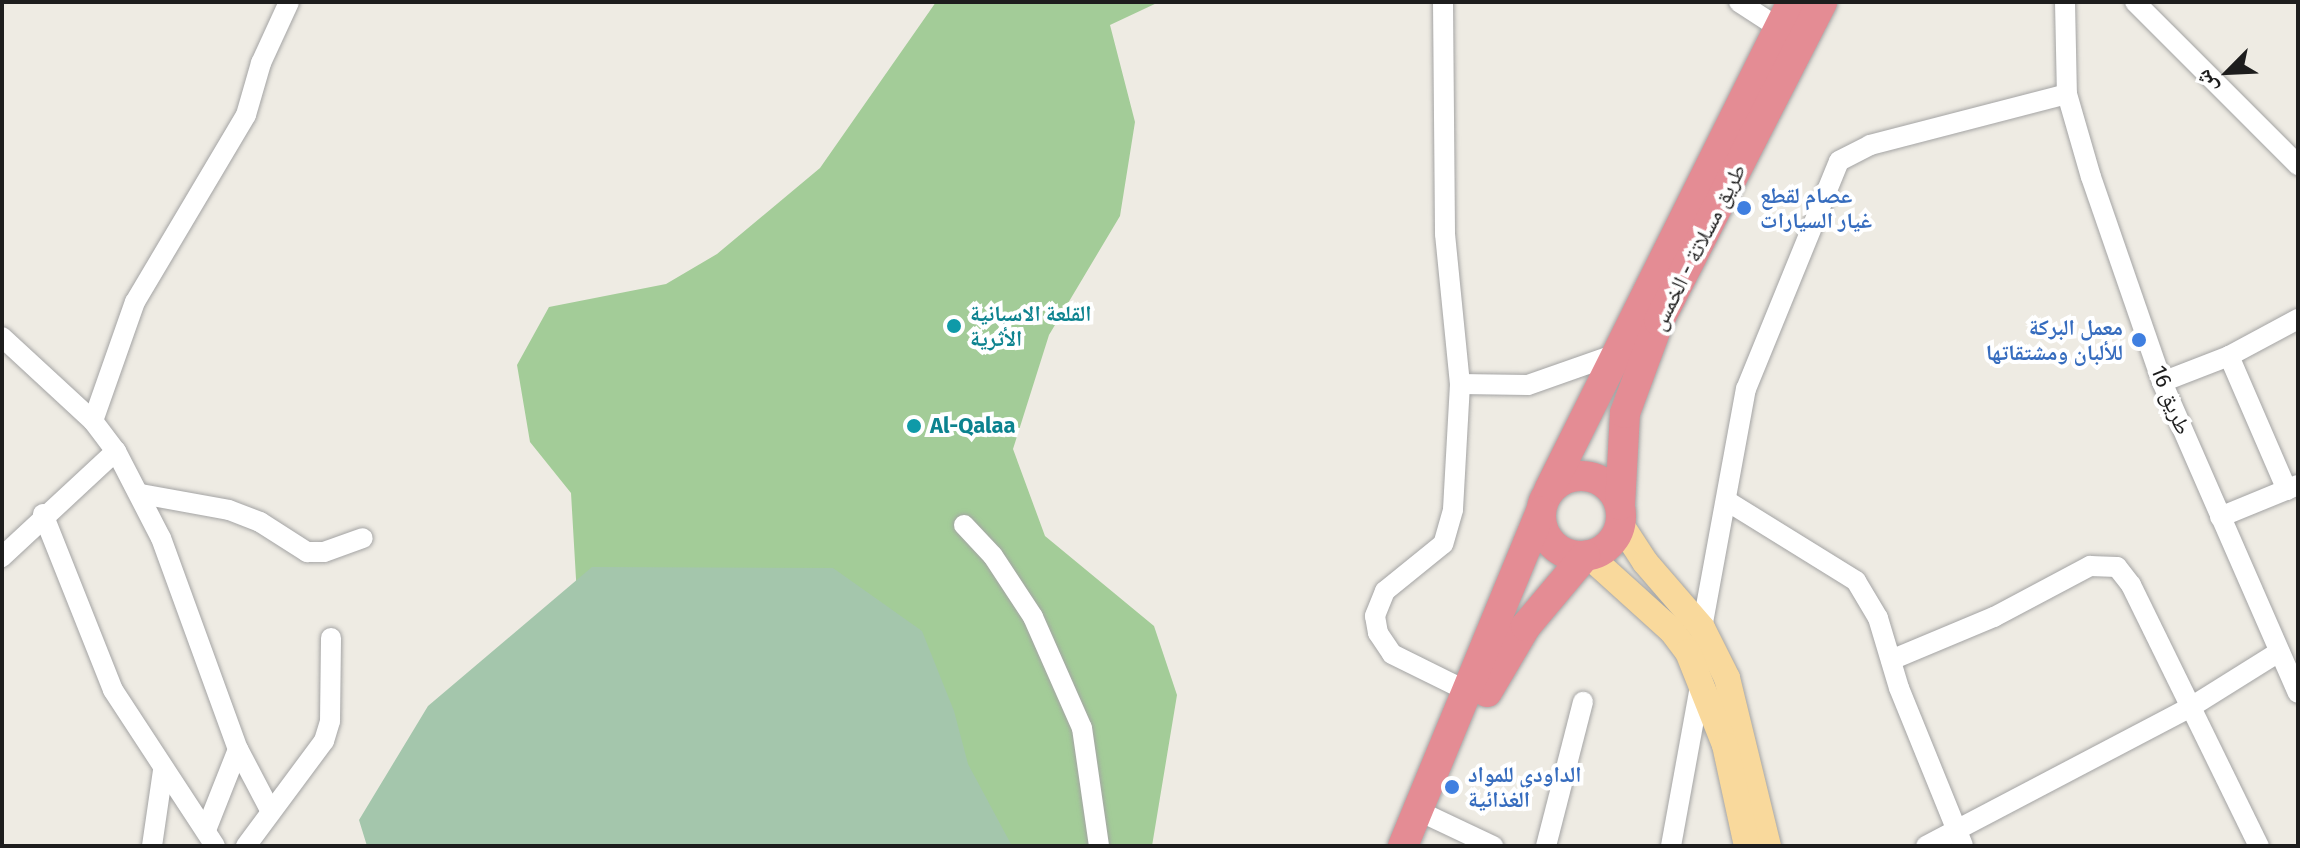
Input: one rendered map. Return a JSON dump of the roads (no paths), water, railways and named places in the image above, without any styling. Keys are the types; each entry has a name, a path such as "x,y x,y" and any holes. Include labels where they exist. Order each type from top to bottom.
{"highway":[{"name":"طريق مسلاتة - الخمس","path":"1620,515 1625,413 1659,321 1822,2"},
{"name":"طريق مسلاتة - الخمس","path":"1429,815 1469,692 1545,501 1786,15"},
{"path":"1403,846 1429,815 1492,680 1526,626 1587,556 1609,545 1620,515 1606,484 1583,475 1570,476 1545,501 1553,544 1587,556"},
{"path":"1424,846 1429,815"}],"main road":[{"path":"1620,515 1645,562 1702,628 1727,678 1768,846"},
{"path":"1587,556 1672,631 1701,678 1725,745 1747,846"}],"street":[{"path":"93,421 135,302 246,115 261,63 289,2"},
{"path":"1443,2 1445,234 1460,384 1449,534 1385,591 1375,616 1378,633 1392,654 1469,692"},
{"path":"1739,2 1786,15"},
{"name":"طريق 16","path":"2065,2 2067,94 2162,382 2298,693"},
{"path":"2135,2 2298,165"},
{"path":"1702,628 1746,389 1839,161 1870,145 2067,94"},
{"path":"2162,382 2229,356 2298,319"},
{"path":"2,337 93,421 116,451 141,494 238,749 270,810"},
{"path":"1460,384 1528,385 1616,354"},
{"path":"2220,517 2292,488 2229,356"},
{"path":"2,557 43,514 116,451"},
{"path":"141,494 229,510 307,552 324,552 363,538"},
{"path":"1727,501 1856,581 1878,618 1959,839"},
{"path":"43,514 113,690 163,771 210,838"},
{"path":"964,525 993,556 1033,617 1082,728 1099,846"},
{"path":"1891,660 1994,617 2102,563 2125,573 2259,846"},
{"path":"246,846 324,741 330,721 331,638"},
{"path":"1926,846 1959,839 2191,707 2279,652"},
{"path":"1671,846 1701,678"},
{"path":"1546,846 1583,702"},
{"path":"210,838 238,749"},
{"path":"152,846 163,771"},
{"path":"1429,815 1493,846"}],"place":[{"name":"عصام لقطع غيار السيارات","path":"1744,208"},
{"name":"القلعة الاسبانية الأثرية","path":"954,326"},
{"name":"معمل البركة للألبان ومشتقاتها","path":"2139,340"},
{"name":"Al-Qalaa","path":"914,426"},
{"name":"الداودي للمواد الغذائية","path":"1452,787"}]}
